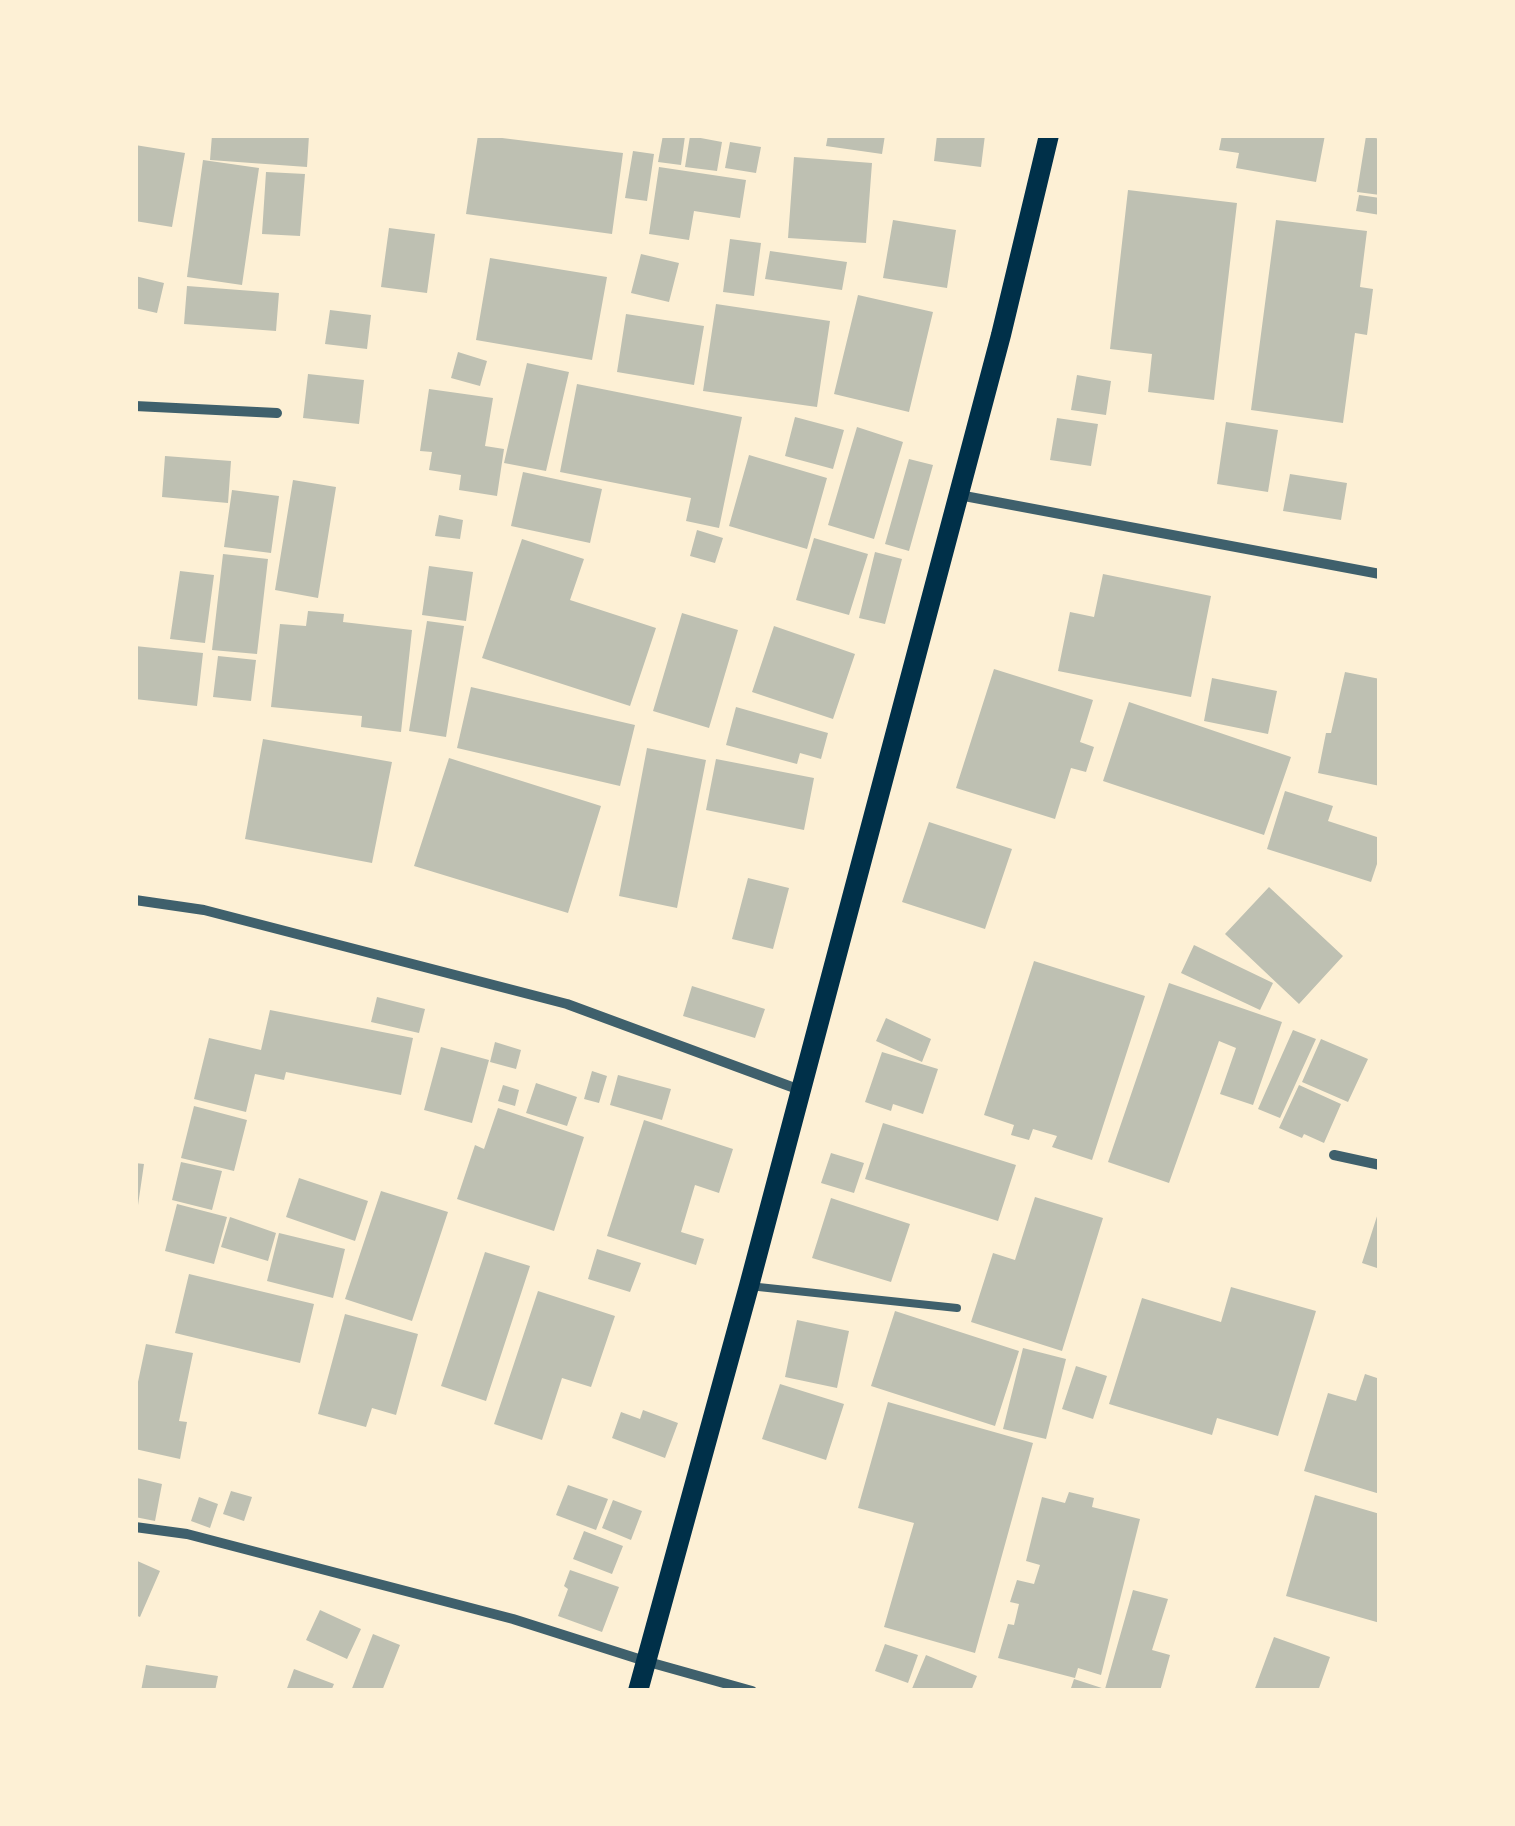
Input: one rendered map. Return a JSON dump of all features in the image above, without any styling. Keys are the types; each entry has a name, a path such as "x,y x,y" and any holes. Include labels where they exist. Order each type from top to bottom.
{"main road":[{"path":"638,1691 959,495 1048,135"}],"street":[{"path":"135,406 277,413"},
{"path":"959,495 1380,574"},
{"path":"135,900 204,910 568,1004 801,1090"},
{"path":"1334,1155 1380,1165"},
{"path":"135,1527 186,1534 513,1619 752,1691"}],"lane":[{"path":"749,1286 957,1308"}],"building":[{"path":"212,135 309,135 307,167 210,160"},
{"path":"478,135 623,153 612,234 466,214"},
{"path":"663,135 685,136 681,165 658,162"},
{"path":"828,135 885,135 882,154 826,146"},
{"path":"937,135 985,135 981,167 934,161"},
{"path":"1222,135 1325,135 1316,182 1236,168 1239,153 1219,150"},
{"path":"690,136 722,142 717,171 685,167"},
{"path":"1366,136 1380,139 1380,195 1357,192"},
{"path":"730,142 761,147 756,173 725,168"},
{"path":"135,145 185,153 172,227 135,221"},
{"path":"633,151 654,154 647,201 625,198"},
{"path":"794,157 872,163 866,243 788,238"},
{"path":"203,160 259,168 242,285 187,277"},
{"path":"659,167 746,180 740,218 694,211 689,240 649,234"},
{"path":"266,172 305,174 300,236 262,234"},
{"path":"1128,190 1237,203 1214,400 1148,392 1152,354 1110,349"},
{"path":"1359,195 1380,198 1380,215 1356,211"},
{"path":"893,220 956,230 947,288 883,278"},
{"path":"1276,220 1367,231 1360,287 1373,289 1367,335 1355,333 1343,423 1251,410"},
{"path":"389,228 435,234 427,293 381,287"},
{"path":"730,239 761,243 754,296 723,292"},
{"path":"770,251 847,262 842,290 765,279"},
{"path":"641,254 679,263 669,302 631,293"},
{"path":"490,258 607,277 592,360 476,340"},
{"path":"135,276 164,283 157,313 135,308"},
{"path":"187,286 279,293 276,331 184,324"},
{"path":"858,295 933,312 909,412 834,394"},
{"path":"716,304 830,321 817,407 703,391"},
{"path":"330,310 371,315 367,349 325,344"},
{"path":"626,314 704,326 694,385 617,372"},
{"path":"458,352 487,361 480,386 451,378"},
{"path":"527,363 569,372 546,471 504,463"},
{"path":"308,374 364,380 359,424 303,418"},
{"path":"1077,375 1111,381 1106,415 1071,410"},
{"path":"577,384 742,417 719,528 686,521 691,498 560,472"},
{"path":"429,389 493,398 485,446 504,449 497,496 459,490 461,475 429,470 432,452 420,451"},
{"path":"795,417 844,430 833,469 785,456"},
{"path":"1057,418 1098,424 1091,466 1050,460"},
{"path":"1226,422 1278,430 1268,492 1217,484"},
{"path":"857,427 903,442 874,539 828,525"},
{"path":"749,455 827,478 807,549 729,526"},
{"path":"165,456 231,461 228,503 162,497"},
{"path":"909,459 933,465 909,551 885,544"},
{"path":"523,472 602,489 590,543 511,526"},
{"path":"1290,474 1347,483 1341,520 1283,511"},
{"path":"293,480 336,487 318,598 275,590"},
{"path":"232,490 279,496 271,553 224,547"},
{"path":"439,515 463,520 460,539 435,536"},
{"path":"697,530 723,538 715,563 690,556"},
{"path":"814,538 868,554 849,615 796,600"},
{"path":"522,539 584,559 570,600 656,628 630,706 482,658"},
{"path":"875,552 902,559 885,624 859,618"},
{"path":"223,554 268,559 257,654 212,650"},
{"path":"429,566 473,572 466,621 422,615"},
{"path":"180,571 214,575 205,643 170,639"},
{"path":"1103,574 1211,596 1191,697 1058,671 1070,612 1094,617"},
{"path":"308,611 344,614 343,622 412,630 401,732 361,727 362,716 271,707 280,624 306,626"},
{"path":"682,613 738,630 709,728 653,711"},
{"path":"427,621 464,626 446,737 409,731"},
{"path":"774,626 855,654 833,719 752,692"},
{"path":"135,646 203,653 197,706 135,699"},
{"path":"218,656 256,660 251,701 213,697"},
{"path":"994,669 1093,700 1080,742 1094,747 1086,772 1071,768 1055,819 956,788"},
{"path":"1345,672 1380,679 1380,786 1318,773"},
{"path":"1212,678 1277,691 1268,734 1204,721"},
{"path":"471,687 635,725 620,786 457,748"},
{"path":"1129,702 1291,757 1264,835 1103,781"},
{"path":"736,707 828,733 821,759 800,753 797,764 726,745"},
{"path":"263,739 392,762 372,863 245,839"},
{"path":"647,748 706,760 677,908 619,896"},
{"path":"449,758 601,806 568,913 414,866"},
{"path":"716,759 814,778 804,830 706,810"},
{"path":"1285,791 1333,806 1328,821 1380,838 1380,855 1371,882 1267,849"},
{"path":"929,822 1012,849 985,929 902,902"},
{"path":"748,878 789,888 773,949 732,939"},
{"path":"1269,887 1343,956 1299,1004 1225,934"},
{"path":"1194,945 1273,983 1260,1010 1181,973"},
{"path":"1034,961 1145,996 1092,1160 1052,1147 1057,1136 1033,1129 1029,1140 1011,1135 1014,1125 984,1115"},
{"path":"1169,983 1282,1022 1253,1105 1220,1094 1236,1048 1219,1041 1169,1183 1108,1162"},
{"path":"692,986 765,1009 755,1038 683,1016"},
{"path":"377,997 425,1009 419,1033 371,1022"},
{"path":"270,1010 413,1038 401,1095 286,1072 284,1080 255,1074 246,1112 194,1099 209,1038 261,1050"},
{"path":"886,1018 931,1039 922,1062 876,1041"},
{"path":"1293,1030 1316,1039 1280,1118 1258,1109"},
{"path":"1321,1039 1368,1059 1348,1102 1302,1082"},
{"path":"495,1042 521,1050 516,1069 490,1062"},
{"path":"441,1047 489,1060 472,1123 424,1110"},
{"path":"882,1052 938,1069 923,1114 893,1104 891,1111 865,1102"},
{"path":"592,1071 607,1076 599,1103 584,1099"},
{"path":"618,1075 671,1089 662,1120 610,1105"},
{"path":"536,1083 577,1097 567,1126 526,1113"},
{"path":"503,1085 519,1090 515,1106 498,1101"},
{"path":"1299,1085 1341,1104 1324,1143 1279,1128"},
{"path":"194,1106 247,1120 234,1171 181,1158"},
{"path":"498,1108 584,1137 554,1231 457,1199 475,1145 484,1149"},
{"path":"644,1120 733,1149 719,1193 695,1185 681,1232 704,1239 696,1265 607,1236"},
{"path":"883,1123 1016,1165 998,1221 865,1179"},
{"path":"831,1153 864,1163 854,1193 821,1183"},
{"path":"181,1162 222,1171 212,1210 172,1200"},
{"path":"135,1163 144,1164 137,1212 135,1212"},
{"path":"299,1178 368,1201 355,1241 286,1217"},
{"path":"381,1191 448,1212 412,1321 345,1299"},
{"path":"1035,1197 1103,1218 1062,1351 971,1322 993,1253 1015,1260"},
{"path":"831,1198 910,1224 891,1282 812,1258"},
{"path":"177,1204 227,1217 214,1264 165,1251"},
{"path":"1380,1210 1380,1269 1362,1263"},
{"path":"230,1217 276,1233 268,1261 221,1247"},
{"path":"279,1233 345,1249 333,1298 267,1281"},
{"path":"597,1249 641,1263 630,1292 588,1279"},
{"path":"485,1252 530,1266 486,1401 441,1386"},
{"path":"189,1274 314,1304 300,1363 175,1333"},
{"path":"1231,1287 1316,1311 1278,1436 1217,1418 1212,1435 1109,1404 1142,1298 1221,1322"},
{"path":"538,1291 615,1316 591,1387 562,1378 542,1440 494,1424"},
{"path":"895,1311 1019,1351 995,1426 871,1386"},
{"path":"345,1314 418,1334 396,1415 372,1408 366,1427 318,1414"},
{"path":"797,1320 849,1331 837,1388 785,1377"},
{"path":"146,1344 193,1353 179,1421 187,1422 180,1459 135,1449 135,1396"},
{"path":"1023,1348 1066,1359 1046,1439 1003,1429"},
{"path":"1076,1366 1107,1376 1093,1419 1062,1409"},
{"path":"1365,1374 1380,1379 1380,1494 1304,1471 1328,1393 1356,1401"},
{"path":"780,1384 844,1404 826,1460 762,1439"},
{"path":"888,1402 1033,1443 975,1653 884,1627 914,1523 858,1508"},
{"path":"643,1410 678,1423 665,1458 612,1438 621,1412 640,1419"},
{"path":"137,1478 162,1484 155,1521 135,1517"},
{"path":"568,1485 608,1499 596,1530 556,1515"},
{"path":"231,1491 252,1497 244,1521 223,1514"},
{"path":"1069,1492 1094,1498 1092,1507 1140,1519 1101,1675 1078,1668 1075,1678 998,1658 1008,1624 1014,1625 1019,1604 1010,1602 1017,1580 1034,1584 1040,1565 1026,1561 1042,1497 1065,1503"},
{"path":"1315,1495 1380,1514 1380,1623 1286,1596"},
{"path":"199,1497 218,1504 210,1528 191,1521"},
{"path":"613,1500 642,1511 631,1540 602,1528"},
{"path":"584,1531 623,1546 612,1574 573,1559"},
{"path":"135,1560 160,1571 140,1617 135,1615"},
{"path":"570,1570 619,1587 602,1632 558,1616"},
{"path":"1133,1590 1168,1599 1152,1650 1170,1655 1160,1691 1070,1691 1074,1679 1105,1689"},
{"path":"320,1610 361,1629 347,1659 306,1640"},
{"path":"373,1634 400,1645 382,1691 351,1691"},
{"path":"1274,1637 1330,1657 1318,1691 1254,1691"},
{"path":"885,1644 918,1655 908,1683 875,1671"},
{"path":"926,1655 977,1676 971,1691 911,1691"},
{"path":"146,1665 218,1676 215,1691 141,1691"},
{"path":"294,1669 334,1684 331,1691 286,1691"}]}
